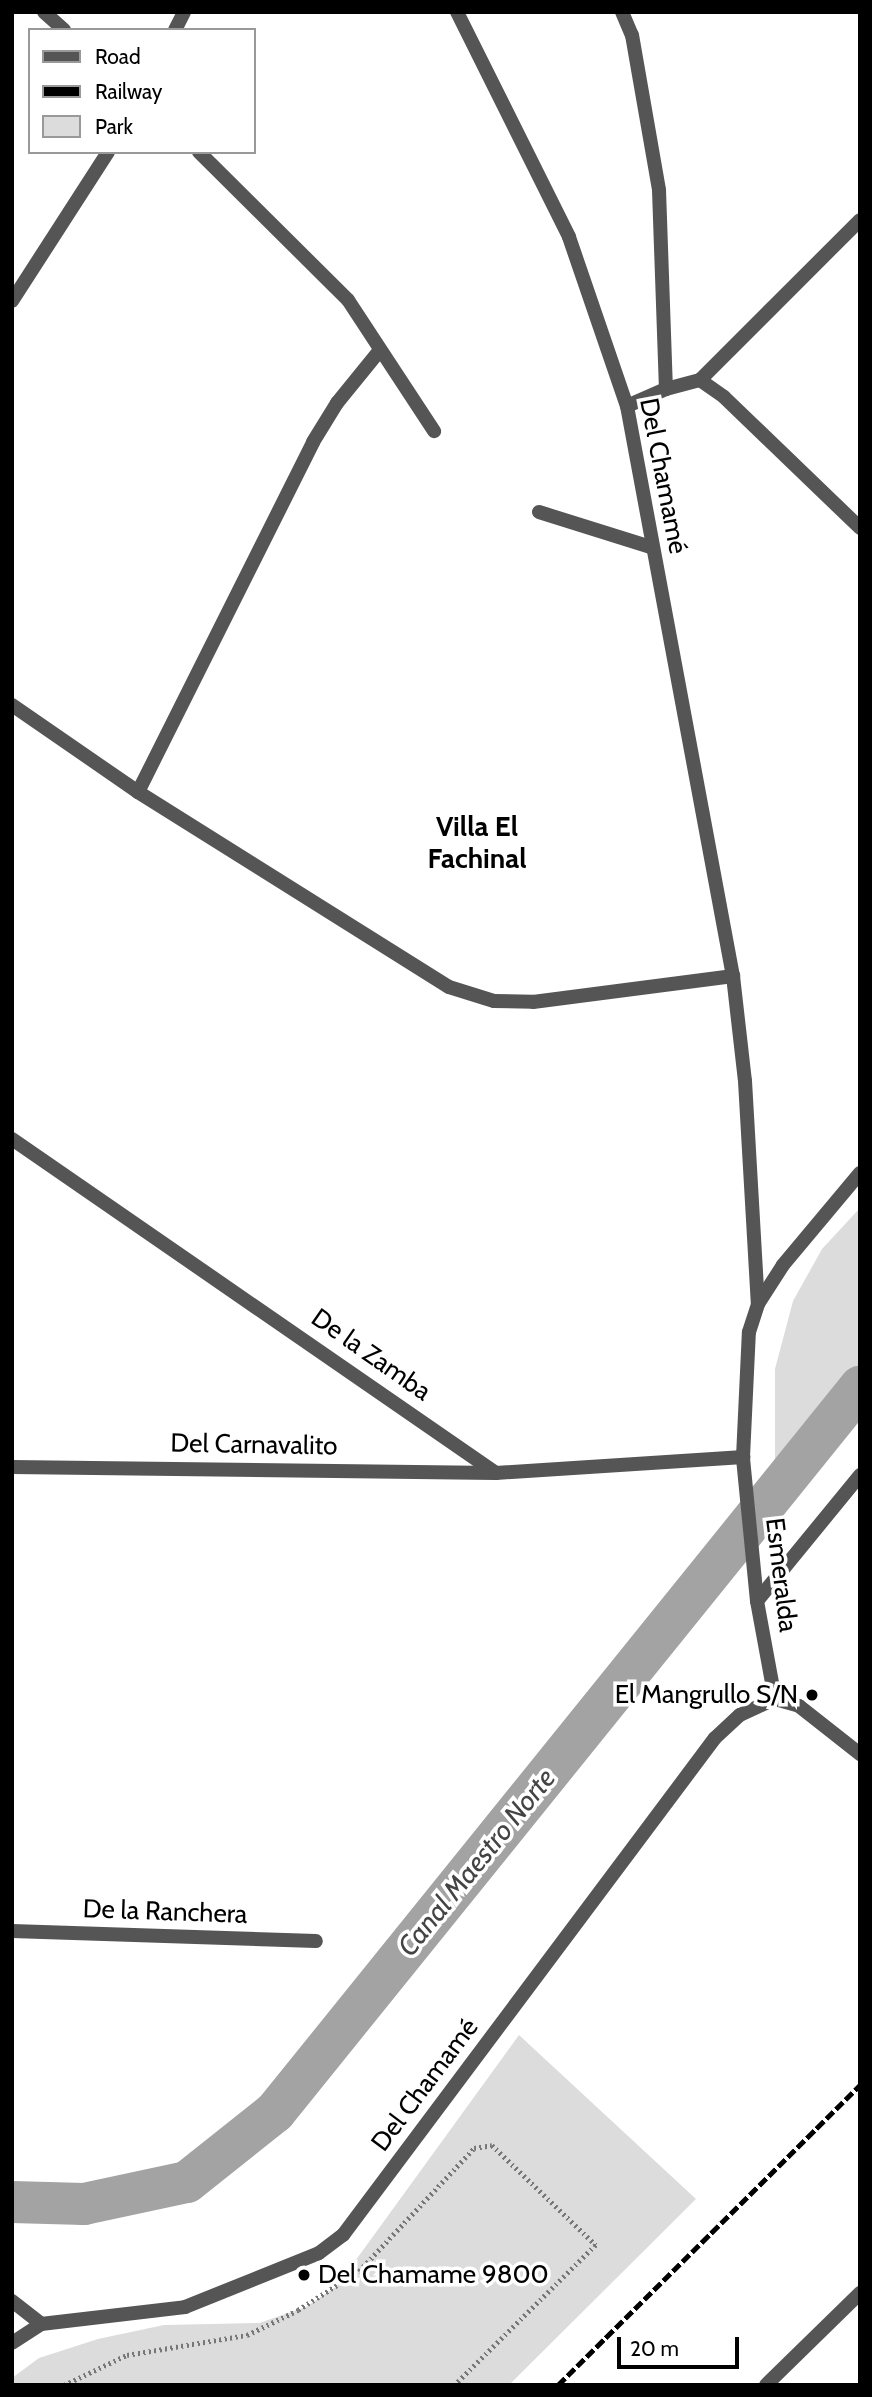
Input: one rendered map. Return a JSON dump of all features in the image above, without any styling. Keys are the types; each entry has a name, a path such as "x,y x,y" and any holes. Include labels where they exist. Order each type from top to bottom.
{"street":[{"path":"44,12 62,28"},
{"path":"176,28 184,12"},
{"name":"Del Chamamé","path":"457,12 569,237 627,406 651,547 733,976 745,1081 758,1304"},
{"path":"622,12 632,35 659,190 666,388"},
{"path":"12,300 107,154"},
{"path":"201,154 312,261 348,300 434,430"},
{"path":"627,406 666,388 700,380 860,220"},
{"path":"138,792 313,442 337,403 380,350"},
{"path":"700,380 724,397 860,528"},
{"path":"539,512 651,547"},
{"path":"12,705 138,792 450,987 494,1001 533,1002 733,976"},
{"name":"De la Zamba","path":"12,1139 496,1473"},
{"path":"758,1304 783,1265 860,1173"},
{"name":"Esmeralda","path":"758,1304 749,1332 743,1457 757,1601 775,1699"},
{"path":"496,1473 743,1457"},
{"name":"Del Carnavalito","path":"12,1467 496,1473"},
{"path":"757,1601 860,1475"},
{"path":"775,1699 799,1706 860,1754"},
{"name":"Del Chamamé","path":"12,2343 41,2324 185,2307 319,2253 344,2235 715,1738 740,1715 775,1699"},
{"name":"De la Ranchera","path":"12,1931 316,1941"},
{"path":"766,2385 860,2293"},
{"path":"12,2301 41,2324"}],"path":[{"path":"64,2385 127,2356 247,2335 298,2310 359,2272 474,2148 492,2145 596,2245 455,2385"}],"green space":[{"path":"860,1208 860,1369 775,1473 775,1369 793,1301 822,1249"},
{"path":"519,2035 696,2199 509,2385 12,2385 12,2378 39,2358 98,2339 164,2325 259,2323 306,2307 337,2286"}],"waterway":[{"name":"Canal Maestro Norte","path":"12,2202 84,2204 187,2182 275,2112 860,1387"}],"railway":[{"path":"558,2385 860,2085"}],"place":[{"name":"El Mangrullo S/N","path":"812,1695"},
{"name":"Del Chamame 9800","path":"304,2275"}],"district":[{"name":"Villa El Fachinal","path":"477,842"}]}
